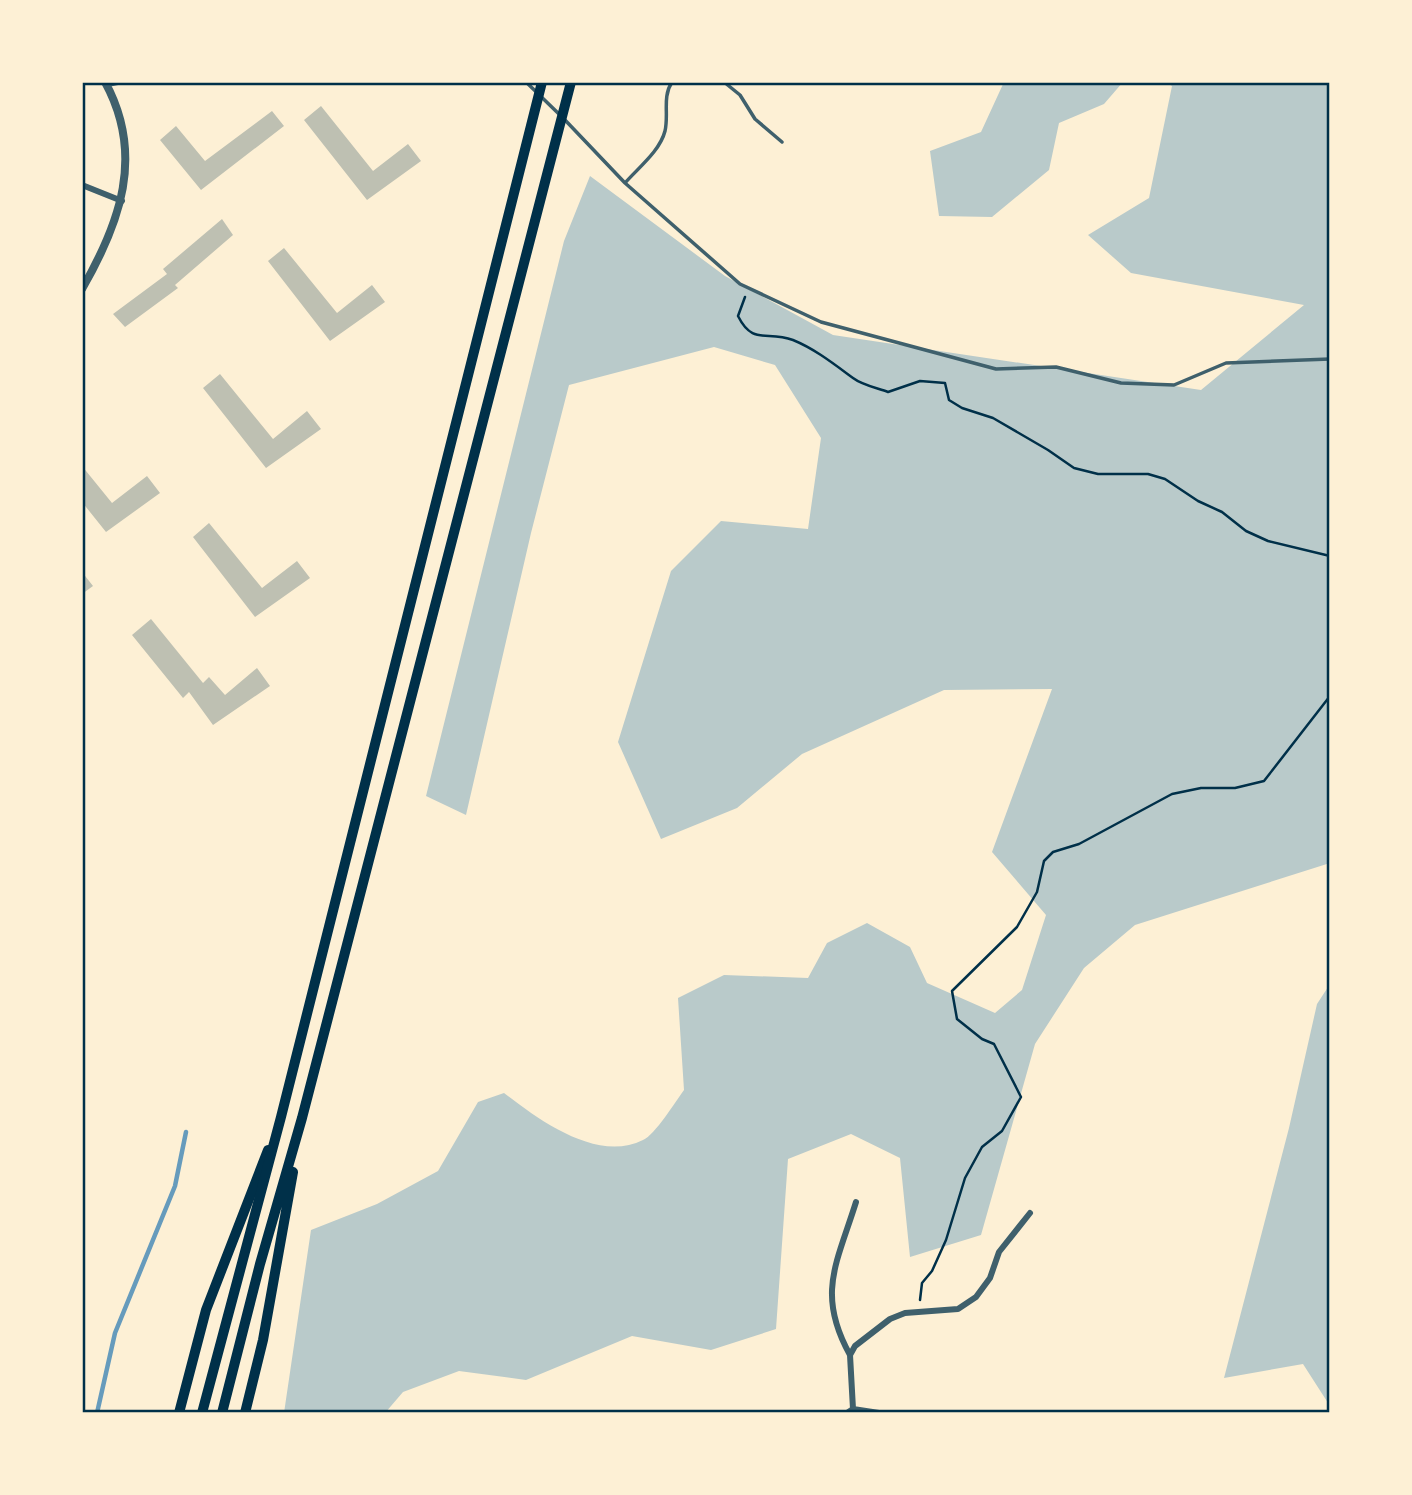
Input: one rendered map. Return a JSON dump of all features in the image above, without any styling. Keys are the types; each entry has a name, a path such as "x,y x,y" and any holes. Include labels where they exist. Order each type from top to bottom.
{"highway":[{"path":"202,1413 281,1117 542,82"},
{"path":"222,1413 260,1264 302,1118 571,84"},
{"path":"245,1413 263,1340 302,1118"}],"main road":[{"path":"179,1413 206,1310 281,1117"}],"street":[{"path":"82,289 102,255 122,201 124,143 106,84"},
{"path":"82,185 122,201"},
{"path":"856,1202 832,1282 832,1314 850,1355 850,1411 879,1413"},
{"path":"850,1355 855,1346 890,1318 919,1312 958,1309 976,1297 990,1278 999,1252 1030,1213"}],"lane":[{"path":"106,84 124,82"},
{"path":"526,82 625,183 740,284 821,322 996,369 1056,367 1121,383 1174,385 1226,363 1330,359"},
{"path":"625,183 660,143 665,130 666,90 672,82"},
{"path":"723,82 740,95 755,119 782,142"}],"path":[{"path":"740,284 746,300 738,316 746,331 751,334 790,339 844,368 853,378 888,392 920,381 945,383 949,400 962,408 993,418 1040,444 1074,468 1098,474 1148,474 1164,479 1198,501 1222,512 1246,531 1268,541 1330,556"},
{"path":"919,1312 922,1283 932,1270 946,1240 965,1178 982,1147 1002,1131 1020,1097 994,1044 982,1039 957,1018 952,990 1017,927 1037,892 1044,861 1053,852 1079,844 1172,794 1201,788 1235,788 1264,782 1330,696"}],"shaded area":[{"path":"1004,82 1123,82 1104,104 1059,123 1049,170 992,217 939,216 930,151 981,132"},
{"path":"1165,82 1330,82 1330,863 1135,925 1084,968 1035,1044 981,1235 910,1257 900,1158 851,1134 788,1159 776,1329 711,1350 632,1336 526,1380 459,1371 403,1392 385,1413 284,1413 311,1230 377,1204 438,1171 478,1102 504,1093 551,1126 569,1135 607,1146 625,1146 648,1137 684,1090 678,998 724,975 808,978 827,943 867,923 910,947 927,983 995,1013 1022,990 1046,915 992,852 1052,689 944,690 802,754 737,808 661,839 618,742 671,571 721,521 808,529 821,438 775,365 714,347 569,385 531,533 466,815 426,796 564,241 590,176 725,276 833,335 1201,390 1304,305 1131,273 1088,235 1149,198 1172,86"},
{"path":"1330,984 1330,1406 1303,1364 1224,1378 1289,1128 1317,1004"}],"building":[{"path":"321,106 373,171 408,144 421,161 367,200 304,120"},
{"path":"272,111 284,126 201,190 160,140 176,126 205,161"},
{"path":"222,219 233,235 175,285 178,288 125,327 113,314 167,274 163,269"},
{"path":"284,248 337,313 372,285 385,302 330,341 268,261"},
{"path":"220,374 273,439 307,411 321,429 266,468 203,388"},
{"path":"82,466 112,503 147,476 160,493 106,532 82,502"},
{"path":"209,523 262,588 297,561 310,578 255,617 193,537"},
{"path":"82,572 93,586 82,594"},
{"path":"151,619 203,683 209,677 225,695 257,668 270,686 213,725 189,692 183,698 132,635"}],"waterway":[{"path":"97,1413 115,1333 175,1186 186,1132"}]}
